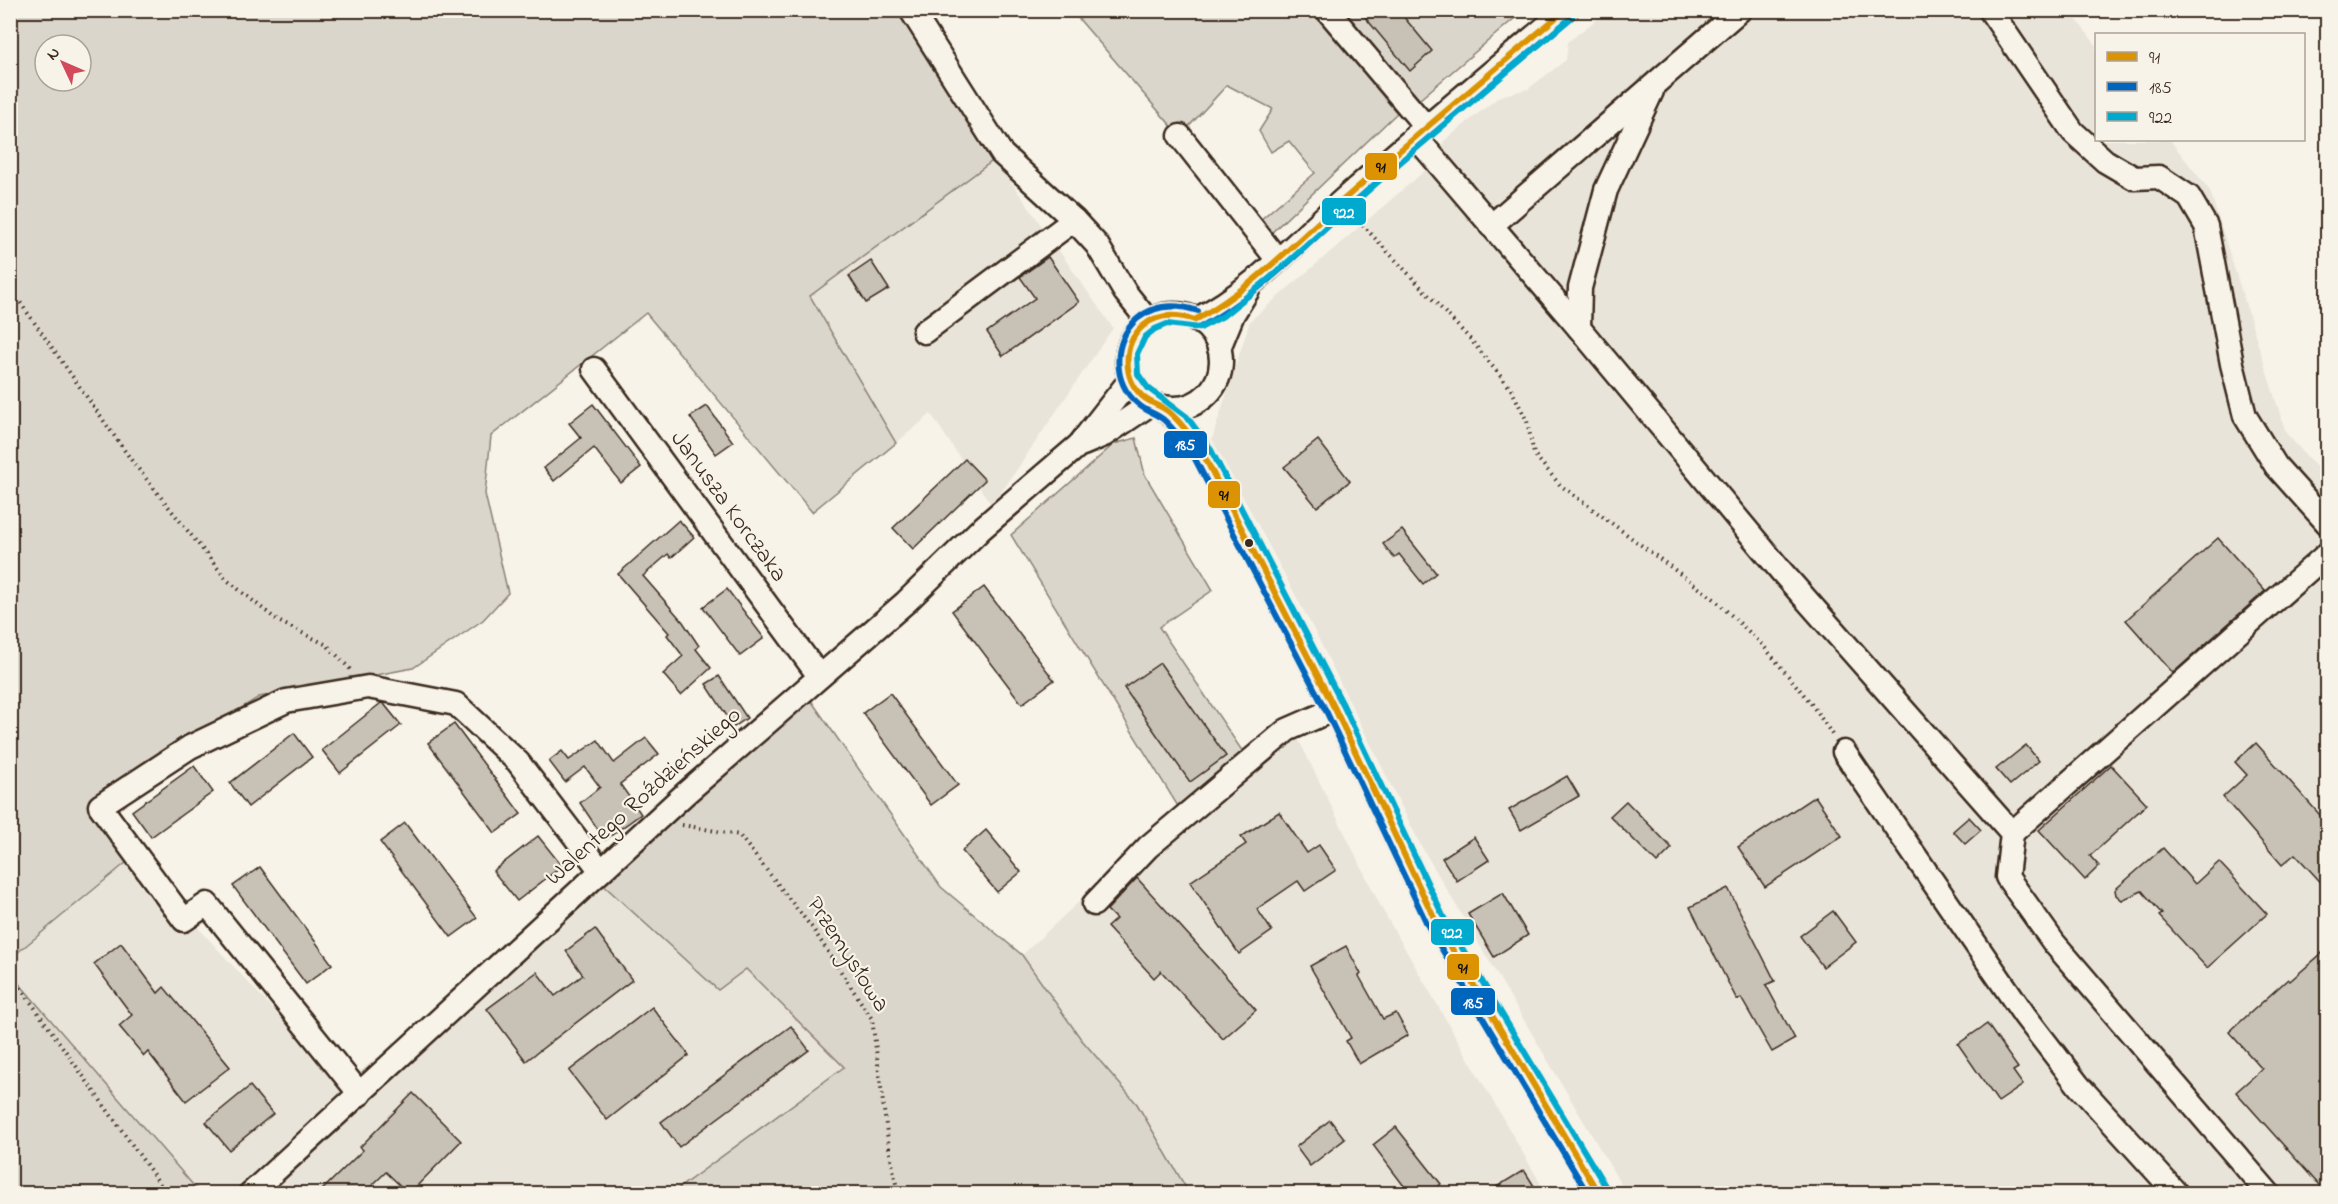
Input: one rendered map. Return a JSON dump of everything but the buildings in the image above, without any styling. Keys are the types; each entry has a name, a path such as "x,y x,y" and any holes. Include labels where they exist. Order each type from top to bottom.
{"street":[{"path":"911,10 1002,154 1074,220 1097,245 1125,292 1149,322"},
{"path":"1327,10 1491,226 1781,571 2012,833"},
{"path":"1195,320 1209,313 1253,281 1421,132 1566,10"},
{"path":"1491,226 1740,10"},
{"path":"1990,10 2073,132 2105,161 2134,178 2159,177 2189,197 2206,226 2232,364 2246,416 2277,466 2328,524"},
{"path":"1579,328 1580,288 1606,190 1656,83"},
{"path":"1180,136 1277,259"},
{"path":"924,332 1074,220"},
{"path":"1218,348 1233,314 1253,281"},
{"path":"1157,405 1176,408 1190,406 1202,399 1212,388 1218,376 1220,362 1218,348 1212,334 1195,320 1172,314 1149,322 1138,330 1127,354 1127,367 1131,380 1136,389 1181,424 1202,452 1335,709 1436,922 1599,1194"},
{"name":"Janusza Korczaka","path":"594,369 819,676"},
{"name":"Walentego Roździeńskiego","path":"250,1194 657,820 906,602 980,530 1079,445 1131,380"},
{"path":"1202,399 1200,416 1202,452"},
{"name":"Walentego Roździeńskiego","path":"1079,445 1104,435 1157,405"},
{"path":"2269,1194 2048,934 2007,877 2012,833 2328,553"},
{"path":"360,1094 207,904 184,920 100,806 190,747 286,701 368,687 456,704 518,762 601,871"},
{"path":"1094,904 1148,847 1287,730 1335,709"},
{"path":"1844,752 2025,1016 2079,1086 2177,1194"}],"path":[{"path":"1343,200 1358,222 1471,340 1511,389 1527,421 1534,454 1560,485 1714,599 1761,643 1810,702 1844,752"},
{"path":"10,288 132,461 227,580 278,621 327,645 368,687"},
{"name":"Przemysłowa","path":"657,820 739,836 813,929 872,1019 898,1194"},
{"path":"10,974 167,1194"}],"shaded area":[{"path":"10,11 904,11 921,48 995,159 810,296 896,443 812,512 646,313 491,436 485,494 508,593 483,620 413,668 259,697 90,802 133,857 11,958"},
{"path":"1072,11 1313,11 1397,113 1269,235 1252,227 1315,173 1289,141 1271,152 1259,131 1273,109 1227,85 1180,136"},
{"path":"1339,11 1523,11 1419,100"},
{"path":"1607,11 2070,11 2095,44 2095,141 2171,141 2210,191 2286,433 2327,479 2327,1193 1626,1193 1420,844 1315,632 1212,439 1250,321 1443,155 1441,148 1444,141 1500,96 1528,89 1566,60 1568,42"},
{"path":"995,159 1113,328 992,506 931,414 896,443 810,296"},
{"path":"1136,438 1145,475 1213,590 1159,627 1245,755 1179,808 1011,535 1114,444"},
{"path":"810,699 941,887 1022,955 1081,1039 1137,1104 1189,1193 672,1193 844,1067 746,969 718,990 598,880"},
{"path":"1289,720 1382,909 1546,1193 1189,1193 1137,1104 1081,1039 1022,955 1179,808"},
{"path":"133,857 343,1085 598,880 718,990 746,969 844,1067 672,1193 200,1193 11,974 10,958"},
{"path":"11,974 200,1193 11,1193"}],"transit line":[{"name":"91","path":"1195,320 1217,307 1257,277 1403,147 1565,10"},
{"name":"185","path":"1199,328 1222,315 1283,268 1359,198 1572,17"},
{"name":"922","path":"1572,17 1223,316 1200,328 1167,324 1155,329 1145,337 1137,354 1138,374 1148,388 1187,417 1210,448 1343,705 1444,918 1607,1189"},
{"name":"185","path":"1198,311 1182,307 1166,307 1151,310 1137,319 1129,328 1119,350 1118,362 1123,385 1138,404 1162,418 1169,425 1194,457 1327,713 1428,926 1588,1194"},
{"name":"91","path":"1195,320 1168,316 1155,319 1143,326 1136,333 1128,351 1128,371 1131,380 1142,396 1175,417 1202,452 1335,709 1436,922 1599,1194"}]}
